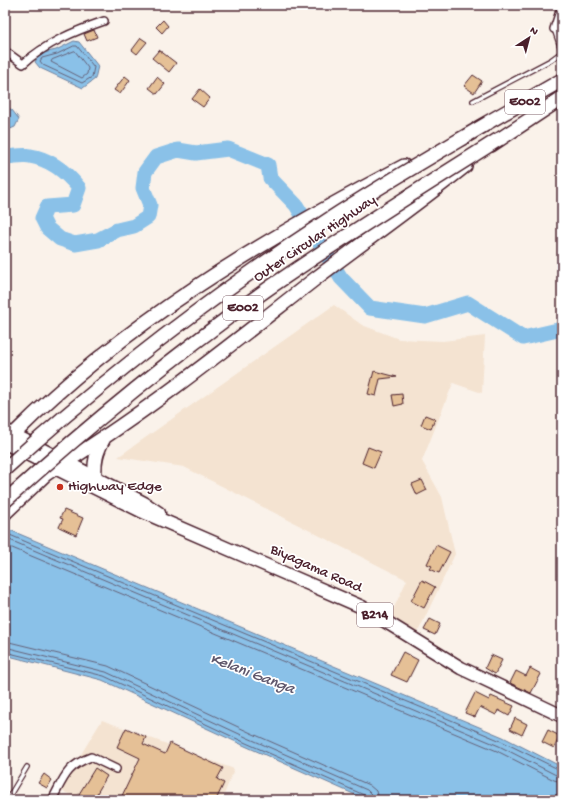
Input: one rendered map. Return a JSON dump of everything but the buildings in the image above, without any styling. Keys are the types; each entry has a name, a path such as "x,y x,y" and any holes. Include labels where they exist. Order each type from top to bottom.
{"highway":[{"name":"Outer Circular Highway","path":"5,469 84,402 168,334 252,272 381,186 562,80"},
{"name":"Outer Circular Highway","path":"5,501 78,436 188,348 225,321 341,239 562,98"},
{"path":"8,435 67,385 170,305 273,237 360,189 488,123"},
{"path":"62,465 170,392 499,139"},
{"path":"95,477 94,461 98,448 104,438"}],"main road":[{"name":"Biyagama Road","path":"8,435 141,511 362,607 461,668 562,716"},
{"name":"Biyagama Road","path":"62,465 95,477 144,503 180,527"}],"street":[{"path":"554,29 562,5"},
{"path":"5,52 23,64 34,54 65,36 104,21"},
{"path":"5,515 62,465"},
{"path":"52,800 66,773 77,762 91,758 116,769"}],"lane":[{"path":"473,101 551,60 562,52 554,29"},
{"path":"7,800 27,767"}],"shaded area":[{"path":"334,305 362,325 399,339 443,341 485,336 482,393 453,383 422,461 442,497 455,554 418,632 389,618 407,580 184,467 118,457"},
{"path":"102,720 234,769 222,800 83,800 59,790"}],"water":[{"path":"74,41 79,42 98,66 95,79 83,88 40,68 35,62 39,54 56,50"},
{"path":"5,106 12,110 19,119 15,127 8,130 5,128"},
{"name":"Kelani Ganga","path":"5,528 503,737 562,767 562,800 367,800 102,680 5,655"}],"waterway":[{"path":"5,157 27,155 44,160 58,168 79,188 73,205 47,207 42,218 47,228 60,239 75,244 98,240 117,230 134,226 148,217 150,205 143,188 145,172 156,157 178,150 196,153 228,149 268,165 270,178 296,205 341,278 370,308 425,316 468,303 523,338 562,329"}],"place":[{"name":"Highway Edge","path":"60,487"}]}
